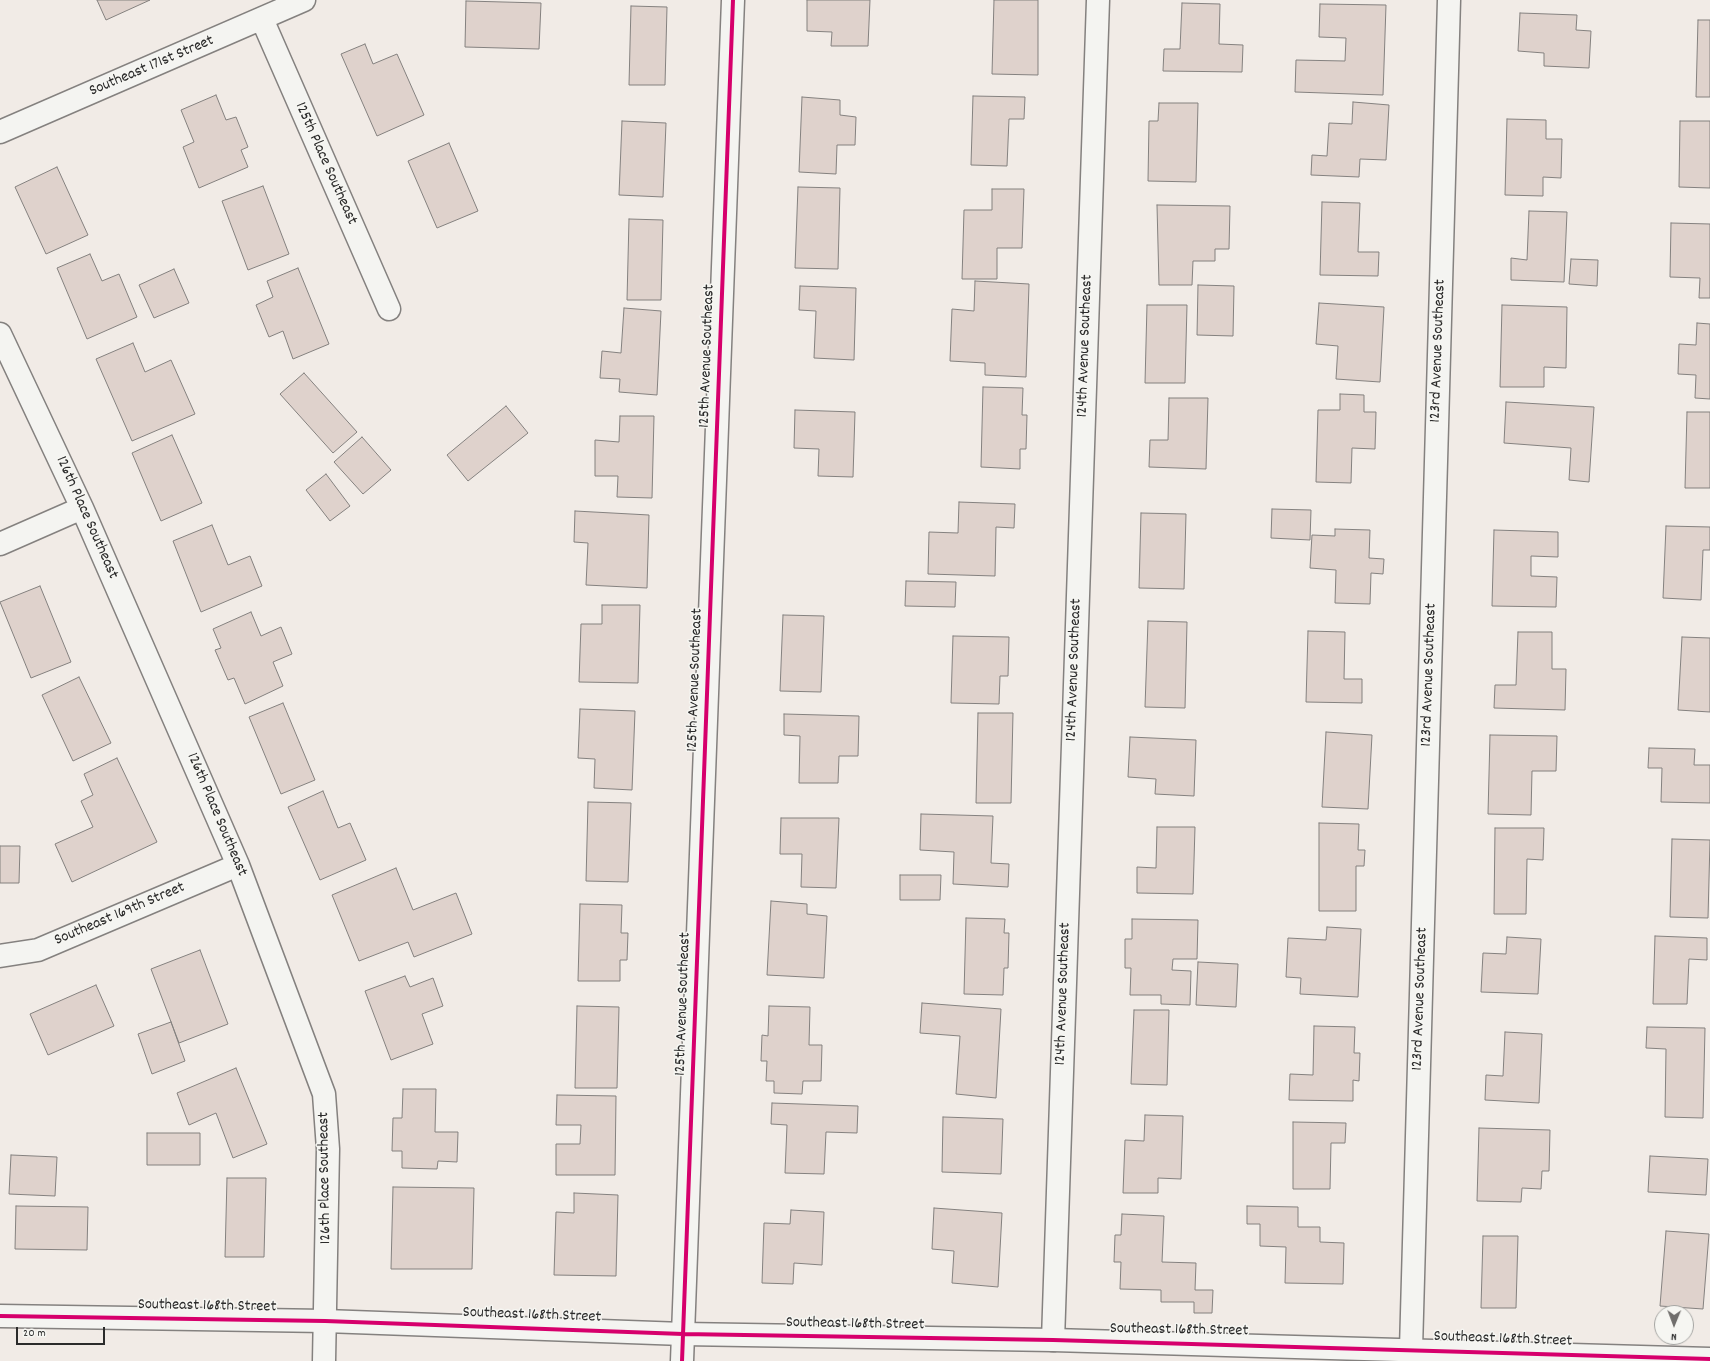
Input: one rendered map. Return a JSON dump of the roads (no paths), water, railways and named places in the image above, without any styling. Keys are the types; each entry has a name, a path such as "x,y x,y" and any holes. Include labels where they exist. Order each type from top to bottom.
{"street":[{"name":"Southeast 171st Street","path":"0,132 304,0"},
{"name":"125th Avenue Southeast","path":"682,1361 733,0"},
{"name":"124th Avenue Southeast","path":"1053,1340 1098,0"},
{"name":"123rd Avenue Southeast","path":"1411,1349 1449,0"},
{"name":"125th Place Southeast","path":"262,19 389,309"},
{"name":"126th Place Southeast","path":"0,334 82,508 238,865 324,1094 328,1149 324,1361"},
{"path":"0,544 82,508"},
{"name":"Southeast 169th Street","path":"0,956 38,950 238,865"},
{"name":"Southeast 168th Street","path":"0,1316 325,1321 683,1334 1053,1340 1411,1349 1710,1359"}]}
